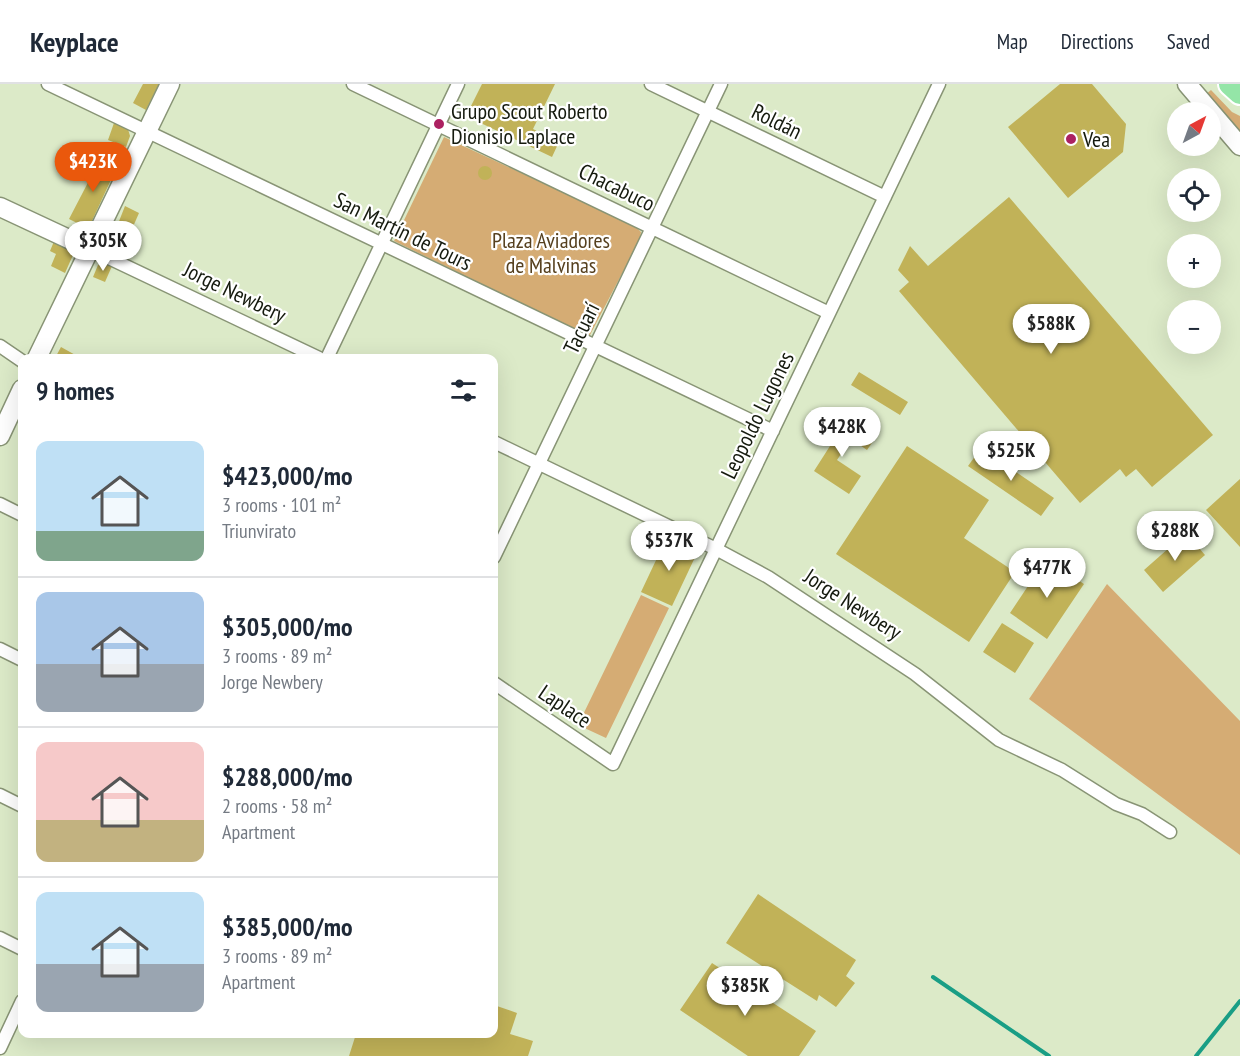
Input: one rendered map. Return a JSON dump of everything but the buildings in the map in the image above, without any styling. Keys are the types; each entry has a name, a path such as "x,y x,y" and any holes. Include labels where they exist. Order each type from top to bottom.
{"highway":[{"path":"1230,84 1240,93"}],"street":[{"name":"San Martín de Tours","path":"48,84 773,431"},
{"path":"39,354 170,84"},
{"name":"Chacabuco","path":"353,84 829,313"},
{"path":"329,354 458,84"},
{"name":"Roldán","path":"651,84 885,196"},
{"name":"Tacuarí","path":"498,549 721,84"},
{"name":"Leopoldo Lugones","path":"613,764 939,84"},
{"path":"1187,84 1240,146"},
{"name":"Jorge Newbery","path":"0,207 311,354"},
{"path":"0,346 18,359"},
{"path":"0,436 18,398"},
{"name":"Jorge Newbery","path":"498,444 716,549 768,577 915,674 999,740 1062,770 1116,804 1142,814 1170,832"},
{"path":"0,504 18,512"},
{"path":"0,649 18,658"},
{"name":"Laplace","path":"498,686 613,764"},
{"path":"0,795 18,804"},
{"path":"0,938 18,947"},
{"path":"0,1048 18,1010"}],"green space":[{"path":"1211,90 1232,112 1240,116 1240,135 1221,113 1221,102 1211,102 1205,95"},
{"name":"Plaza Aviadores de Malvinas","path":"444,137 635,226 641,232 640,239 590,335 585,335 394,241"},
{"path":"1107,584 1240,721 1240,855 1029,699"},
{"path":"641,595 669,608 606,738 578,725"}],"waterway":[{"path":"933,977 1049,1056"},
{"path":"1196,1056 1240,1001"}],"place":[{"name":"Grupo Scout Roberto Dionisio Laplace","path":"439,124"},
{"name":"Vea","path":"1071,139"}]}
